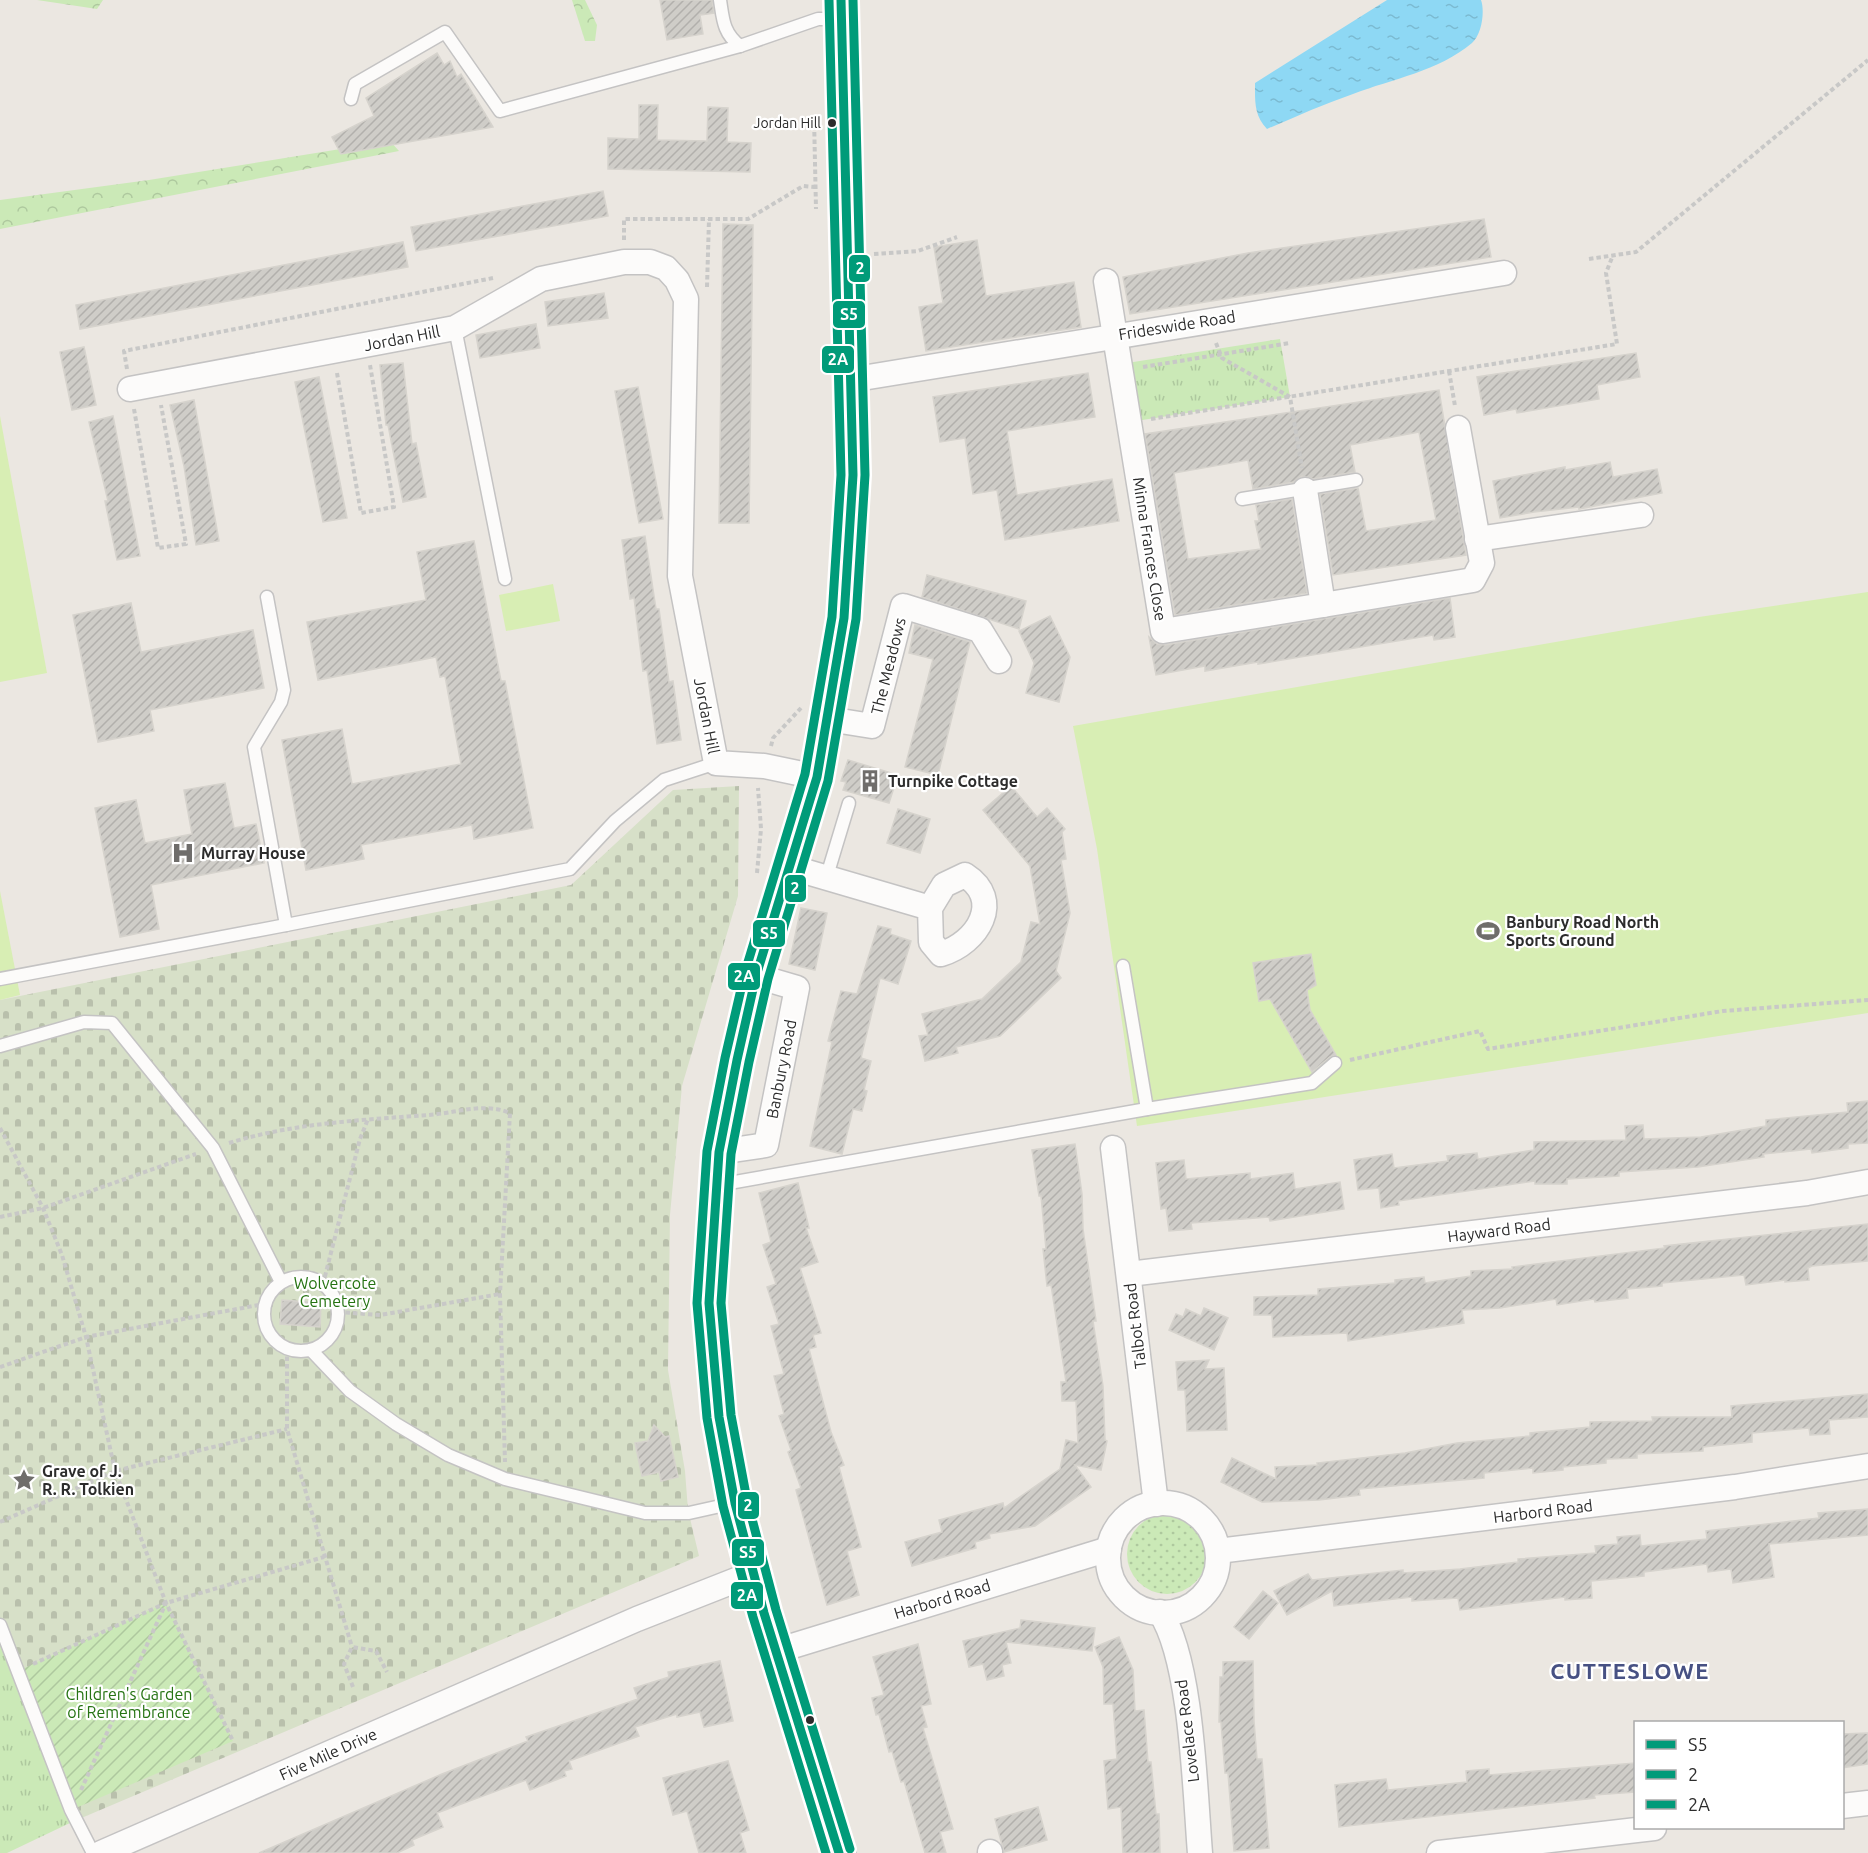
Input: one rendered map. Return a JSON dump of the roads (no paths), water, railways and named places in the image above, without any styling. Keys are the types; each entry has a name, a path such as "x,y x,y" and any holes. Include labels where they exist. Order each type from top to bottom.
{"main road":[{"path":"838,1853 776,1651 735,1503 719,1417 709,1303 719,1152 756,976 817,777 818,710 845,594 853,475 842,10"}],"street":[{"name":"Jordan Hill","path":"130,389 454,328 541,279 624,262 650,262 666,268 677,280 686,299 680,576 716,763 764,766 817,777"},
{"name":"Frideswide Road","path":"850,380 1504,273"},
{"name":"Minna Frances Close","path":"1106,281 1163,631 1323,605"},
{"path":"1305,490 1323,605 1473,580 1482,563 1458,428"},
{"path":"1478,539 1641,515"},
{"name":"The Meadows","path":"818,710 872,726 903,606 980,630 999,661"},
{"path":"790,867 930,908"},
{"name":"Banbury Road","path":"719,1152 766,1146 797,988 756,976"},
{"name":"Talbot Road","path":"1113,1148 1156,1504"},
{"name":"Hayward Road","path":"1128,1274 1796,1194 1868,1182"},
{"name":"Harbord Road","path":"1218,1551 1735,1487 1868,1466"},
{"path":"1156,1504 1180,1505 1196,1514 1208,1527 1218,1551 1214,1578 1203,1596 1186,1607 1160,1612 1140,1607 1116,1586 1110,1572 1109,1549 1112,1538 1123,1520 1138,1509 1156,1504"},
{"name":"Harbord Road","path":"776,1651 1109,1549"},
{"name":"Five Mile Drive","path":"101,1853 637,1619 754,1573"},
{"name":"Lovelace Road","path":"1160,1612 1167,1623 1182,1677 1200,1853"},
{"path":"1844,1806 1868,1803"},
{"path":"1439,1853 1637,1829"}],"lane":[{"path":"720,0 724,28 730,38 740,46"},
{"path":"351,99 355,84 445,32 500,111 740,46 842,10"},
{"path":"454,328 505,579"},
{"path":"1242,499 1356,480"},
{"path":"267,597 284,690 281,702 254,747 285,925"},
{"path":"0,979 570,869 615,821 664,780 716,763"},
{"path":"826,879 849,803"},
{"path":"1123,966 1148,1108"},
{"path":"0,1046 84,1022 112,1023 213,1148 281,1282"},
{"path":"717,1185 747,1182 1148,1108 1312,1083 1335,1063"},
{"path":"306,1276 323,1284 334,1296 338,1312 336,1327 330,1338 311,1350 287,1349 276,1342 268,1331 264,1319 264,1304 270,1292 281,1282 306,1276"},
{"path":"311,1350 350,1391 396,1424 448,1455 505,1479 645,1513 689,1513 735,1503"},
{"path":"0,1625 71,1810 93,1853"}],"water":[{"path":"1387,0 1481,0 1483,16 1472,43 1445,61 1331,102 1267,129 1257,113 1255,83"}],"place":[{"name":"Jordan Hill","path":"832,123"},
{"name":"Turnpike Cottage","path":"870,781"},
{"name":"Murray House","path":"183,853"},
{"name":"Banbury Road North Sports Ground","path":"1488,931"},
{"name":"Grave of J. R. R. Tolkien","path":"24,1480"}],"district":[{"name":"CUTTESLOWE","path":"1630,1670"}],"park label":[{"name":"Wolvercote Cemetery","path":"335,1292"},
{"name":"Children's Garden of Remembrance","path":"129,1703"}]}
